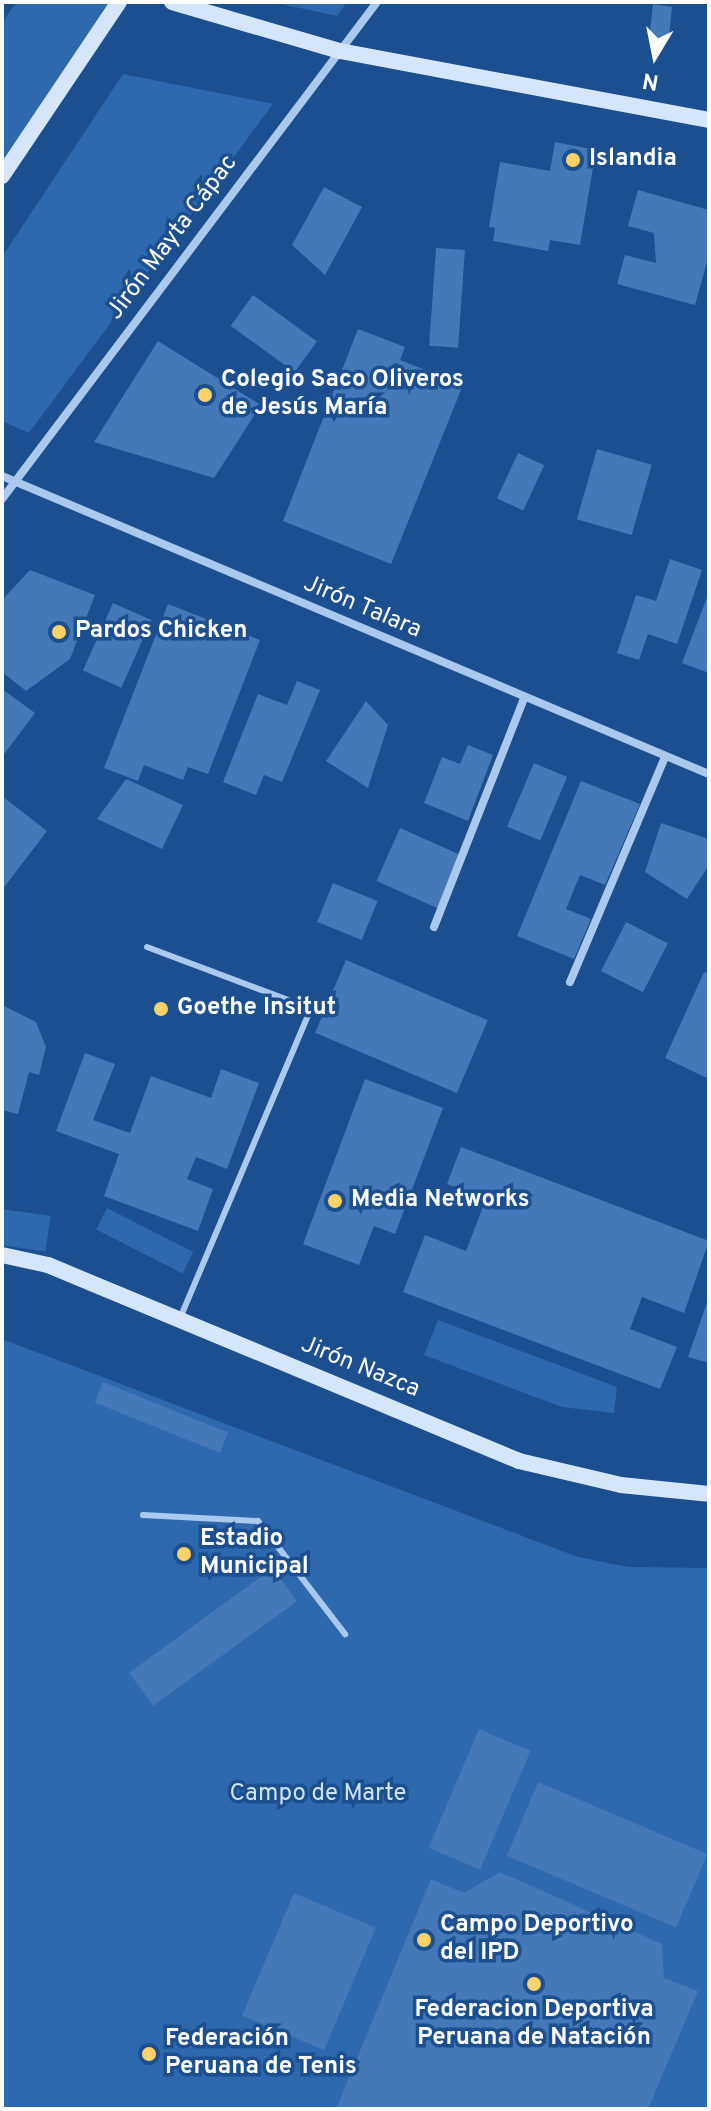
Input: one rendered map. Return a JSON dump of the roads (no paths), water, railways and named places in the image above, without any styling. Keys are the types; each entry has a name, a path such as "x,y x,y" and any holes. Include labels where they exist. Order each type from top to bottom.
{"street":[{"path":"2,176 119,2"},
{"path":"172,2 340,51 709,120"},
{"name":"Jirón Mayta Cápac","path":"2,499 377,2"},
{"name":"Jirón Talara","path":"2,476 709,774"},
{"path":"434,927 524,698"},
{"path":"570,982 665,757"},
{"name":"Jirón Nazca","path":"2,1255 48,1265 519,1461 621,1485 709,1494"}],"lane":[{"path":"147,947 307,1007 309,1013 179,1321"},
{"path":"143,1515 258,1521 345,1634"}],"place":[{"name":"Islandia","path":"573,160"},
{"name":"Colegio Saco Oliveros de Jesús María","path":"205,395"},
{"name":"Pardos Chicken","path":"59,632"},
{"name":"Goethe Insitut","path":"161,1009"},
{"name":"Media Networks","path":"335,1201"},
{"name":"Estadio Municipal","path":"184,1554"},
{"name":"Campo Deportivo del IPD","path":"424,1940"},
{"name":"Federacion Deportiva Peruana de Natación","path":"534,1984"},
{"name":"Federación Peruana de Tenis","path":"149,2054"}],"park label":[{"name":"Campo de Marte","path":"318,1795"}]}
